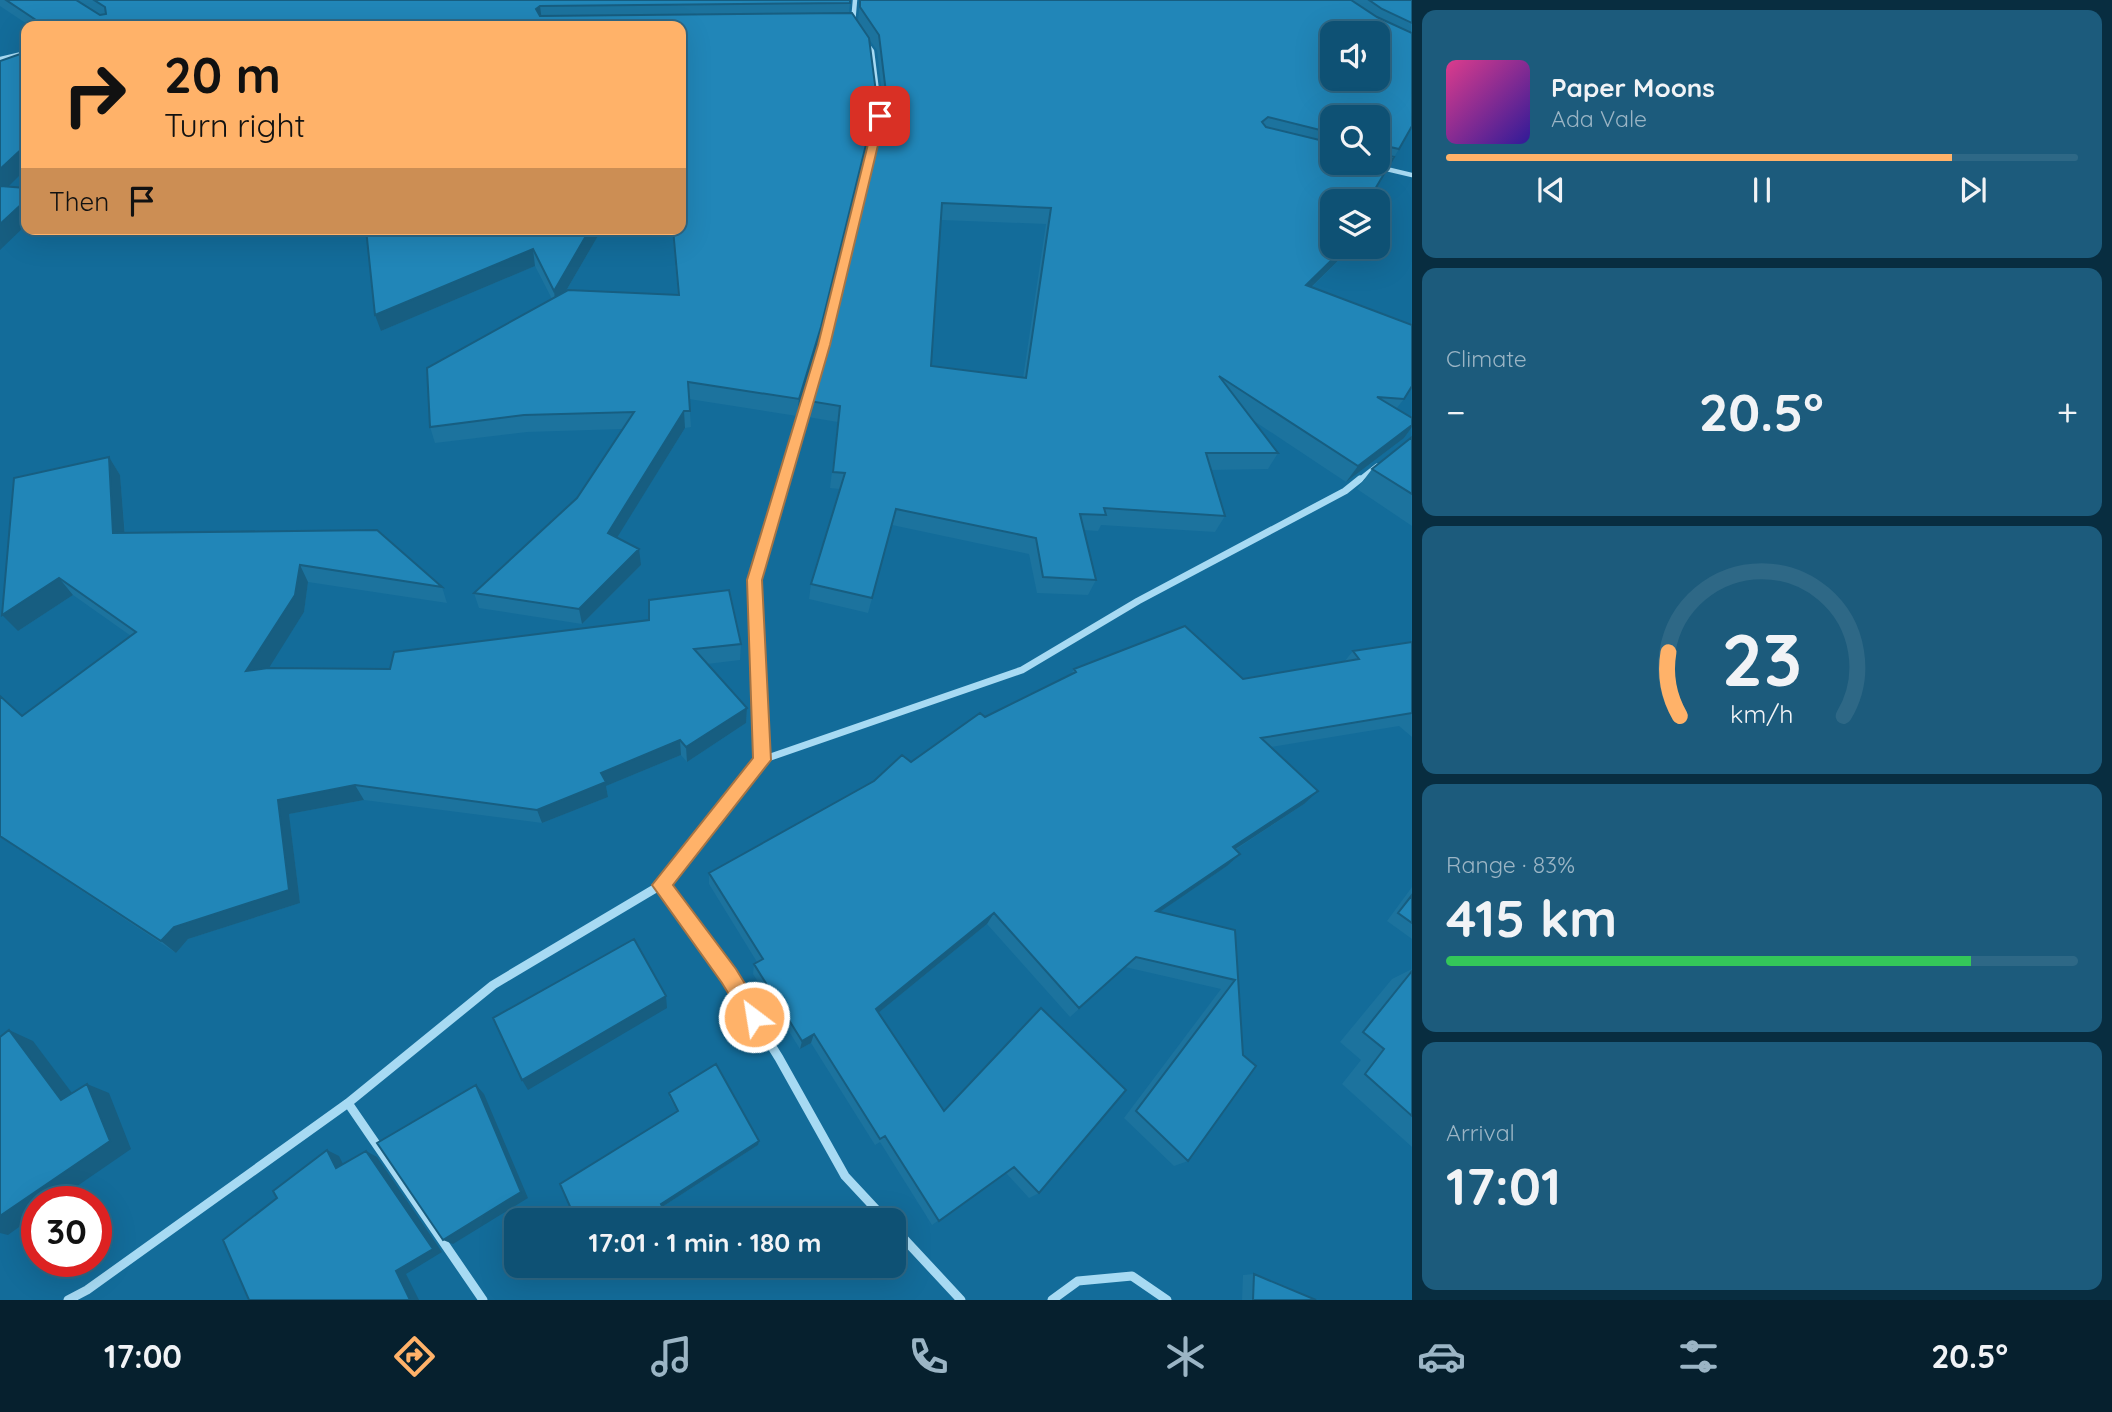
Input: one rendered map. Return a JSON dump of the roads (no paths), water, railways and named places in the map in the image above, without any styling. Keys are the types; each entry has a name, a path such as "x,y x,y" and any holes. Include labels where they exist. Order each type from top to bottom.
{"street":[{"path":"762,760 754,580 824,345 880,116 872,51 853,23 855,0"},
{"path":"840,23 853,23"},
{"path":"0,59 21,54"},
{"path":"1390,170 1412,175"},
{"path":"68,1300 87,1290 348,1103 493,985 661,885 762,760 1022,670 1138,601 1345,491 1383,461"},
{"path":"661,885 729,976 779,1058 845,1176 875,1208"},
{"path":"348,1103 483,1300"},
{"path":"906,1241 961,1300"},
{"path":"1052,1300 1078,1281 1132,1276 1167,1300"}]}
